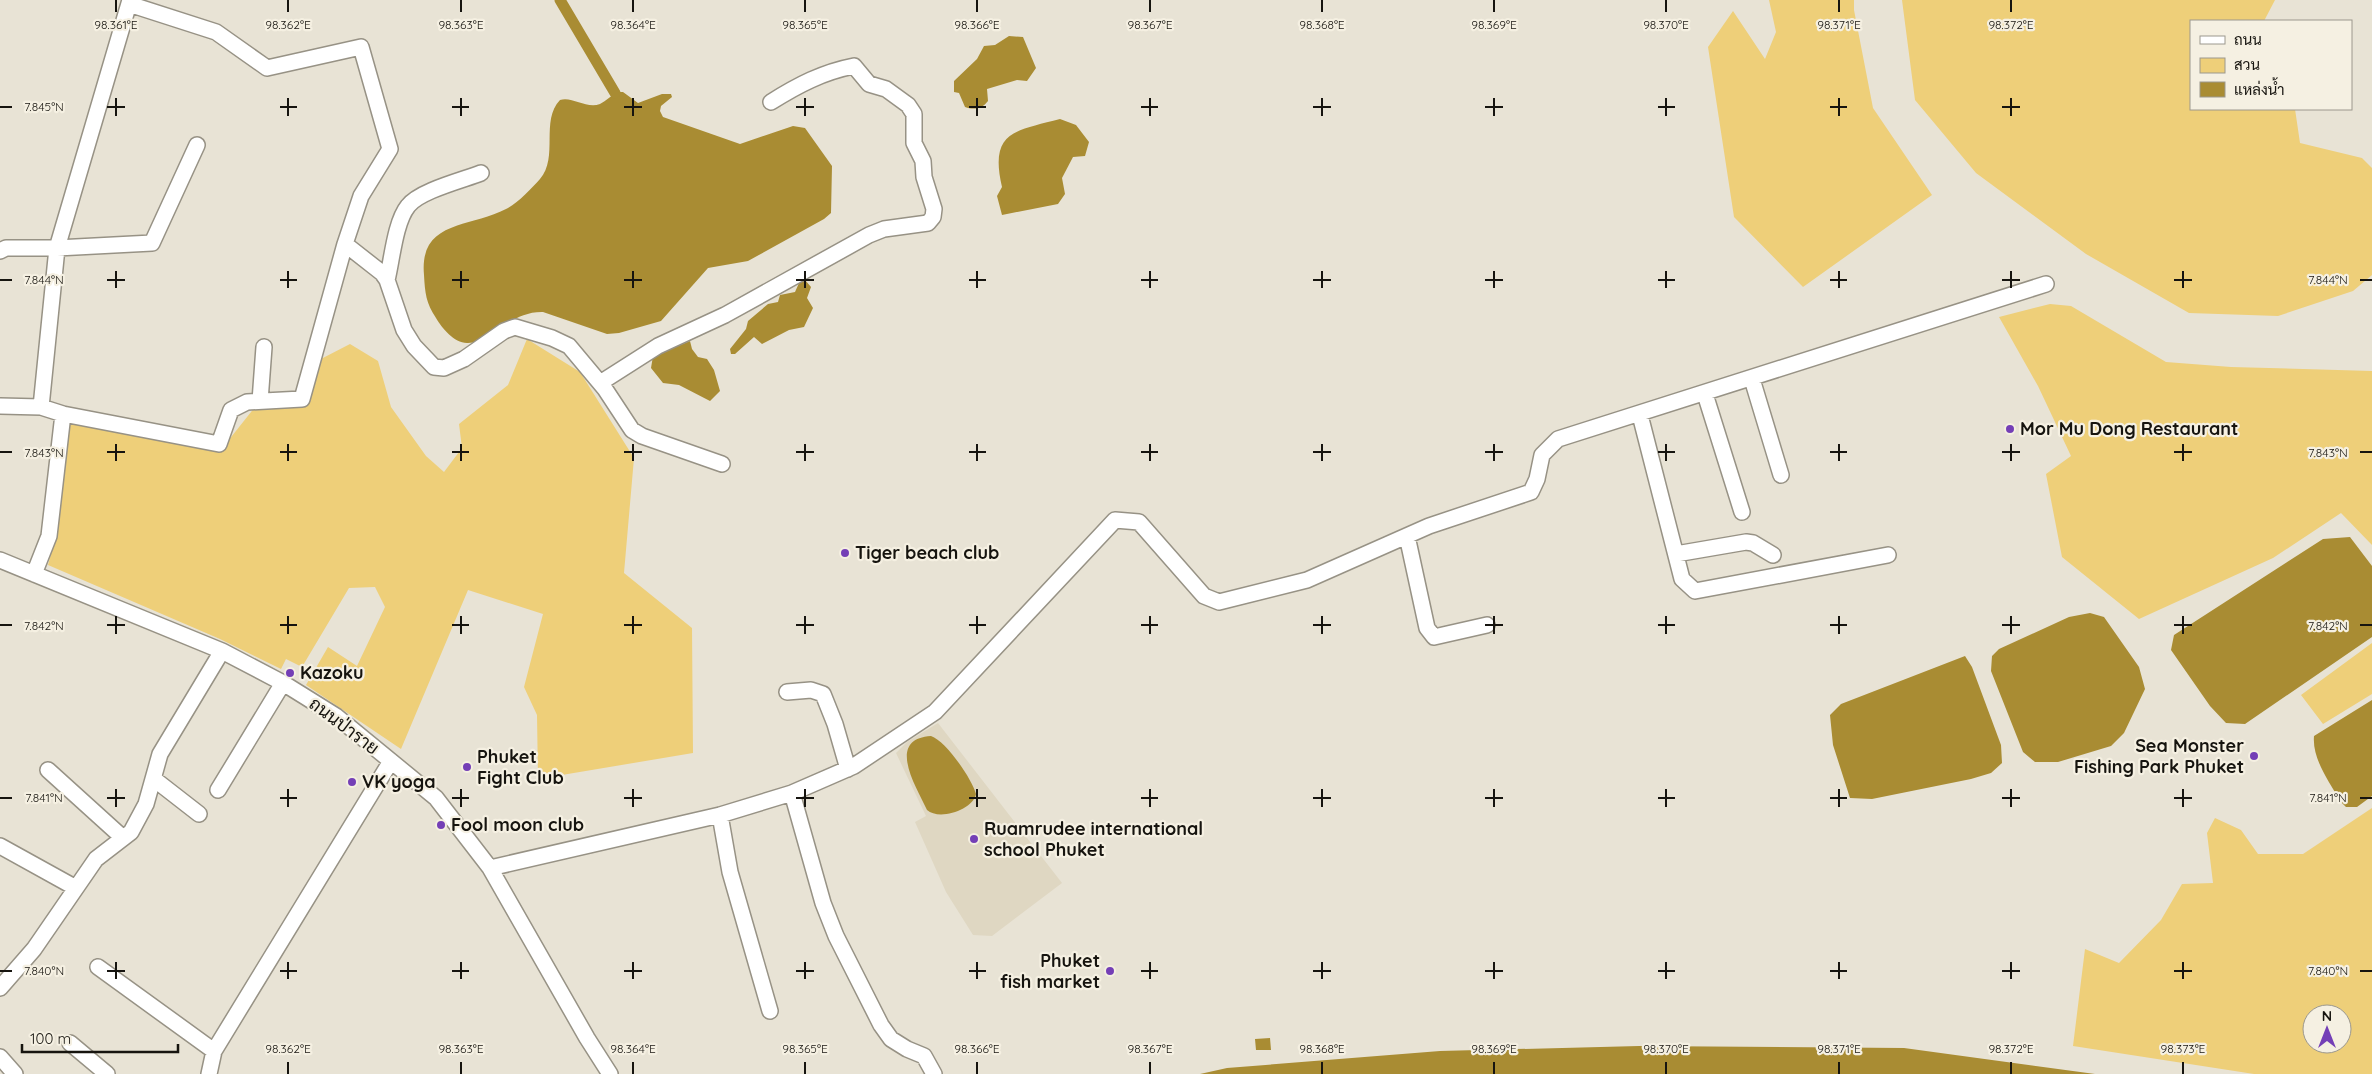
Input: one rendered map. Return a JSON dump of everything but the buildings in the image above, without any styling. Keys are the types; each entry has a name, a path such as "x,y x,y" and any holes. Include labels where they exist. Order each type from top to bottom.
{"street":[{"path":"0,406 41,407 64,414 219,444 231,410 247,402 302,399 345,244 361,196 390,149 361,47 268,68 216,32 130,2 57,248 41,407"},
{"path":"600,383 658,346 725,315 869,235 884,229 928,223 933,217 934,209 924,177 923,161 914,143 914,114 908,105 886,89 869,84 854,66 825,74 800,84 771,102"},
{"path":"0,251 6,248 57,248 152,243 197,145"},
{"path":"387,280 399,225 408,206 419,197 481,173"},
{"path":"345,244 382,273 387,280 404,330 414,346 434,367 444,368 464,360 504,332 519,327 568,346 600,383 632,430 642,436 722,464"},
{"path":"490,868 720,815 792,793 848,769 935,712 1115,520 1139,522 1204,596 1219,602 1307,580 1408,536 1531,492 1537,479 1542,455 1558,439 1640,415 2046,284"},
{"path":"260,401 264,347"},
{"path":"1752,379 1781,474"},
{"path":"1705,394 1742,512"},
{"path":"34,574 49,536 64,414"},
{"path":"1640,415 1682,579 1695,592 1888,555"},
{"path":"1408,536 1426,628 1431,635 1434,637 1487,626"},
{"path":"1676,554 1746,542 1774,555"},
{"name":"ถนนป่าราย","path":"0,560 222,651 283,682 336,716 436,798 490,868 587,1038 610,1074"},
{"path":"0,988 34,949 96,859 122,837 131,832 146,804 160,754 222,651"},
{"path":"218,790 283,682"},
{"path":"787,692 811,690 823,694 835,724 848,769"},
{"path":"209,1074 214,1052 391,761"},
{"path":"48,770 122,837"},
{"path":"154,779 199,814"},
{"path":"792,793 823,904 836,936 872,1008 891,1039 907,1049 924,1056 934,1074"},
{"path":"720,815 730,872 770,1011"},
{"path":"0,846 76,888"},
{"path":"98,967 214,1052"},
{"path":"70,1043 107,1074"},
{"path":"0,1057 15,1074"}],"shaded area":[{"name":"Ruamrudee international school Phuket","path":"938,723 1062,883 992,936 973,935 946,892 915,822 926,816 896,753 907,742"}],"green space":[{"path":"1769,0 1854,0 1854,10 1873,108 1932,195 1803,287 1734,217 1708,47 1733,11 1765,59 1776,32"},
{"path":"1902,0 2275,0 2265,20 2190,20 2190,110 2295,110 2300,143 2362,158 2372,168 2372,275 2353,291 2278,316 2189,313 2086,254 1976,173 1915,100"},
{"path":"2050,304 2071,306 2166,362 2231,367 2372,371 2372,545 2341,513 2273,558 2139,619 2062,557 2046,474 2071,456 2038,386 1999,317"},
{"path":"527,339 580,372 634,458 624,573 692,628 693,753 538,779 537,715 524,687 543,614 468,590 401,749 306,685 328,647 357,666 385,607 375,587 349,588 302,667 286,659 281,669 220,639 48,565 58,528 68,420 220,451 255,407 308,404 319,360 350,344 378,361 391,407 426,456 444,472 462,448 459,424 508,385"},
{"path":"2372,643 2372,694 2323,724 2301,695"},
{"path":"2372,808 2372,1074 2254,1074 2073,1046 2085,949 2119,963 2161,920 2182,884 2213,883 2207,833 2215,818 2241,830 2258,854 2303,854"}],"water":[{"path":"1009,36 1023,37 1036,68 1027,81 1017,80 987,89 988,101 983,106 975,109 965,107 959,93 954,92 954,81 977,59 984,46 995,45"},
{"path":"617,92 623,92 638,103 662,94 671,94 672,97 661,106 660,111 663,117 740,144 793,126 805,128 832,166 831,213 824,219 748,261 708,268 661,321 619,333 607,334 543,312 531,313 520,317 475,342 467,343 453,338 439,322 427,298 424,275 425,257 430,244 438,235 450,228 506,209 524,196 540,179 548,160 551,118 560,100 565,99 595,105 602,103"},
{"path":"1060,119 1076,125 1089,142 1085,156 1073,157 1062,178 1065,194 1058,204 1002,215 997,196 1002,187 999,154 1003,144 1009,136 1018,131"},
{"path":"805,280 811,287 807,298 813,308 804,327 789,330 762,344 754,337 735,354 731,354 730,349 746,329 748,321 768,304 778,302 780,295 795,292 799,283"},
{"path":"690,341 692,349 698,357 707,359 714,370 720,391 710,401 679,385 663,383 651,368 653,356"},
{"path":"2350,537 2372,566 2372,637 2245,724 2226,723 2210,706 2171,650 2174,635 2323,539"},
{"path":"2090,613 2104,617 2139,667 2145,689 2124,733 2111,746 2058,762 2035,762 2023,752 1991,671 1992,656 1999,649 2069,617"},
{"path":"1965,656 1972,667 2001,745 2002,763 1991,773 1971,779 1872,799 1850,798 1833,745 1830,715 1841,704"},
{"path":"2372,700 2372,796 2357,807 2346,807 2340,801 2322,770 2314,745 2314,736"},
{"path":"931,736 944,745 958,761 974,787 976,794 974,800 969,805 955,812 939,814 927,810 908,766 907,755 910,746 917,739"},
{"path":"1270,1038 1271,1050 1256,1050 1255,1039"},
{"path":"1639,1046 1904,1048 2095,1074 1200,1074 1227,1068 1440,1051"}],"waterway":[{"path":"560,0 615,93"}],"place":[{"name":"Mor Mu Dong Restaurant","path":"2010,429"},
{"name":"Tiger beach club","path":"845,553"},
{"name":"Kazoku","path":"290,673"},
{"name":"Sea Monster Fishing Park Phuket","path":"2254,756"},
{"name":"Phuket Fight Club","path":"467,767"},
{"name":"VK yoga","path":"352,782"},
{"name":"Fool moon club","path":"441,825"},
{"name":"Ruamrudee international school Phuket","path":"974,839"},
{"name":"Phuket fish market","path":"1110,971"}]}
